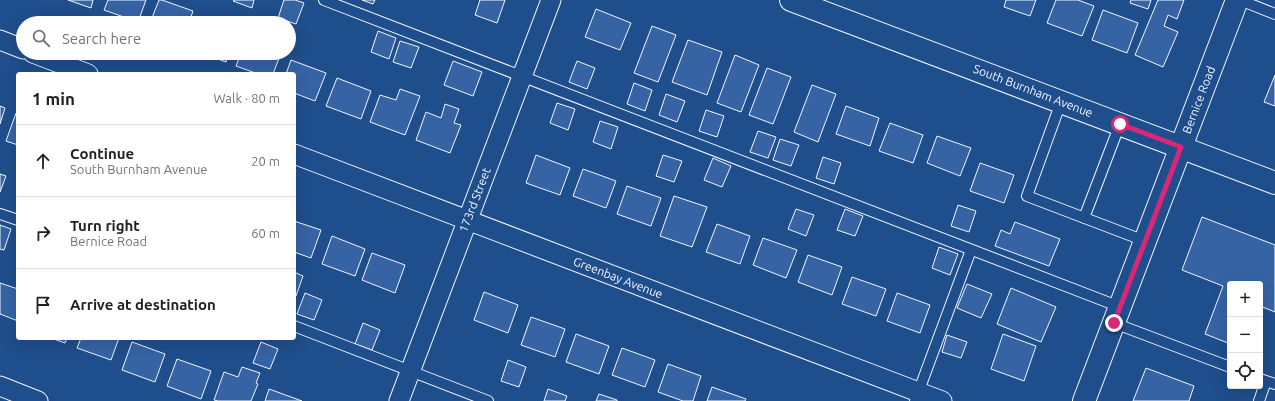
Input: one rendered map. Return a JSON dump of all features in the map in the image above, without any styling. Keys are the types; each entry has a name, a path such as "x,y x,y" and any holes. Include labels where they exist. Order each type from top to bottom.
{"main road":[{"name":"South Burnham Avenue","path":"791,0 1275,183"},
{"name":"Bernice Road","path":"1084,401 1238,0"}],"street":[{"name":"173rd Street","path":"399,401 551,0"},
{"path":"0,40 16,46"},
{"path":"51,60 83,72"},
{"name":"Greenbay Avenue","path":"296,155 917,396 942,401"},
{"path":"0,386 38,401"}],"lane":[{"path":"324,0 971,250 1227,366"},
{"path":"1238,0 1275,14"},
{"path":"1061,102 1028,196 1145,241"},
{"path":"1084,218 1120,124"},
{"path":"0,214 16,219"},
{"path":"917,396 971,250"},
{"path":"296,327 488,401"},
{"path":"1259,401 1267,381"}],"building":[{"path":"68,0 93,0 91,8"},
{"path":"108,0 146,0 140,16 121,16 104,10"},
{"path":"159,0 193,11 191,16 153,16"},
{"path":"254,0 252,8 233,1"},
{"path":"284,0 295,0 304,3 296,24 296,16 279,16"},
{"path":"362,0 375,0 373,4"},
{"path":"480,0 505,0 497,23 475,15"},
{"path":"1006,0 1036,0 1030,16 1004,7"},
{"path":"1056,0 1078,0 1094,6 1082,36 1047,23"},
{"path":"1131,0 1151,0 1148,9 1130,3"},
{"path":"1158,0 1184,0 1177,19 1168,15 1164,26 1178,32 1163,67 1135,55"},
{"path":"596,9 631,23 620,50 585,37"},
{"path":"1103,10 1138,23 1127,53 1092,40"},
{"path":"652,26 676,35 658,82 634,73"},
{"path":"378,31 396,38 389,59 371,52"},
{"path":"688,40 722,52 707,95 672,82"},
{"path":"400,41 419,47 411,68 393,62"},
{"path":"735,55 759,65 741,112 717,103"},
{"path":"238,60 278,60 274,72 252,72 236,66"},
{"path":"291,60 326,73 315,101 296,94 296,72 287,72"},
{"path":"453,61 482,72 473,96 444,85"},
{"path":"577,61 595,68 587,89 569,82"},
{"path":"767,68 791,77 773,124 749,115"},
{"path":"1275,75 1275,106 1264,102"},
{"path":"337,78 371,91 361,119 326,106"},
{"path":"634,83 652,90 645,111 627,104"},
{"path":"812,85 836,94 818,142 794,132"},
{"path":"400,89 420,96 405,135 370,122 380,95 396,100"},
{"path":"666,94 685,101 677,122 659,115"},
{"path":"557,103 575,109 568,130 550,123"},
{"path":"445,104 459,109 454,123 461,125 450,153 416,140 426,112 441,118"},
{"path":"0,106 5,108 0,124"},
{"path":"846,106 879,118 870,146 836,134"},
{"path":"706,110 724,116 717,137 699,131"},
{"path":"16,113 16,144 6,141"},
{"path":"600,121 618,127 611,149 593,142"},
{"path":"890,123 923,135 913,163 879,151"},
{"path":"758,131 776,137 768,158 750,152"},
{"path":"937,136 971,148 960,176 927,163"},
{"path":"780,139 799,145 791,166 773,160"},
{"path":"536,155 570,168 560,195 526,183"},
{"path":"663,155 682,161 674,182 656,176"},
{"path":"823,157 841,163 834,184 816,178"},
{"path":"713,158 731,166 722,187 704,180"},
{"path":"980,163 1014,175 1004,203 970,191"},
{"path":"583,169 616,181 606,208 573,196"},
{"path":"0,174 6,176 0,192"},
{"path":"627,186 661,198 651,226 617,214"},
{"path":"674,196 707,207 692,247 660,236"},
{"path":"958,205 976,211 969,232 951,226"},
{"path":"796,209 814,215 806,236 788,229"},
{"path":"845,209 863,216 855,236 837,230"},
{"path":"1202,217 1275,245 1275,312 1263,307 1263,281 1227,281 1227,343 1205,334 1223,286 1182,270"},
{"path":"296,222 321,230 311,258 296,253"},
{"path":"1015,222 1060,239 1049,266 995,246 1001,230 1010,234"},
{"path":"717,224 750,236 740,264 706,252"},
{"path":"0,225 11,229 4,250 0,249"},
{"path":"332,236 365,249 355,276 322,264"},
{"path":"763,238 797,250 786,278 753,265"},
{"path":"939,247 958,254 950,275 932,268"},
{"path":"372,253 405,265 395,293 362,280"},
{"path":"808,255 842,267 832,295 798,282"},
{"path":"296,273 303,276 296,296"},
{"path":"852,277 886,289 876,316 842,304"},
{"path":"0,283 16,288 16,320 0,314"},
{"path":"967,284 992,294 981,318 957,308"},
{"path":"1011,288 1056,307 1041,342 997,324"},
{"path":"484,292 518,305 508,333 474,320"},
{"path":"305,293 322,300 314,320 297,314"},
{"path":"897,293 930,305 920,333 887,321"},
{"path":"531,317 565,329 555,357 521,345"},
{"path":"363,323 380,330 372,350 355,344"},
{"path":"576,334 609,346 599,374 566,362"},
{"path":"1003,334 1036,346 1024,381 991,369"},
{"path":"947,335 967,342 961,358 942,352"},
{"path":"57,340 66,340 65,343"},
{"path":"80,340 118,340 111,360 77,348"},
{"path":"132,342 165,354 155,382 122,370"},
{"path":"261,342 278,349 270,369 253,363"},
{"path":"622,348 655,360 645,387 612,375"},
{"path":"177,359 211,371 201,399 167,386"},
{"path":"508,360 526,367 519,387 501,381"},
{"path":"668,364 701,376 693,401 683,401 658,392"},
{"path":"242,367 260,373 256,383 258,384 251,401 214,400 224,372 238,377"},
{"path":"1146,368 1194,386 1189,401 1133,401"},
{"path":"712,387 746,399 745,401 707,401"},
{"path":"269,389 302,401 265,401"},
{"path":"548,389 567,396 565,401 544,401"},
{"path":"599,394 617,400 617,401 596,401"}],"route":[{"path":"1114,323 1181,147 1120,124"}]}
